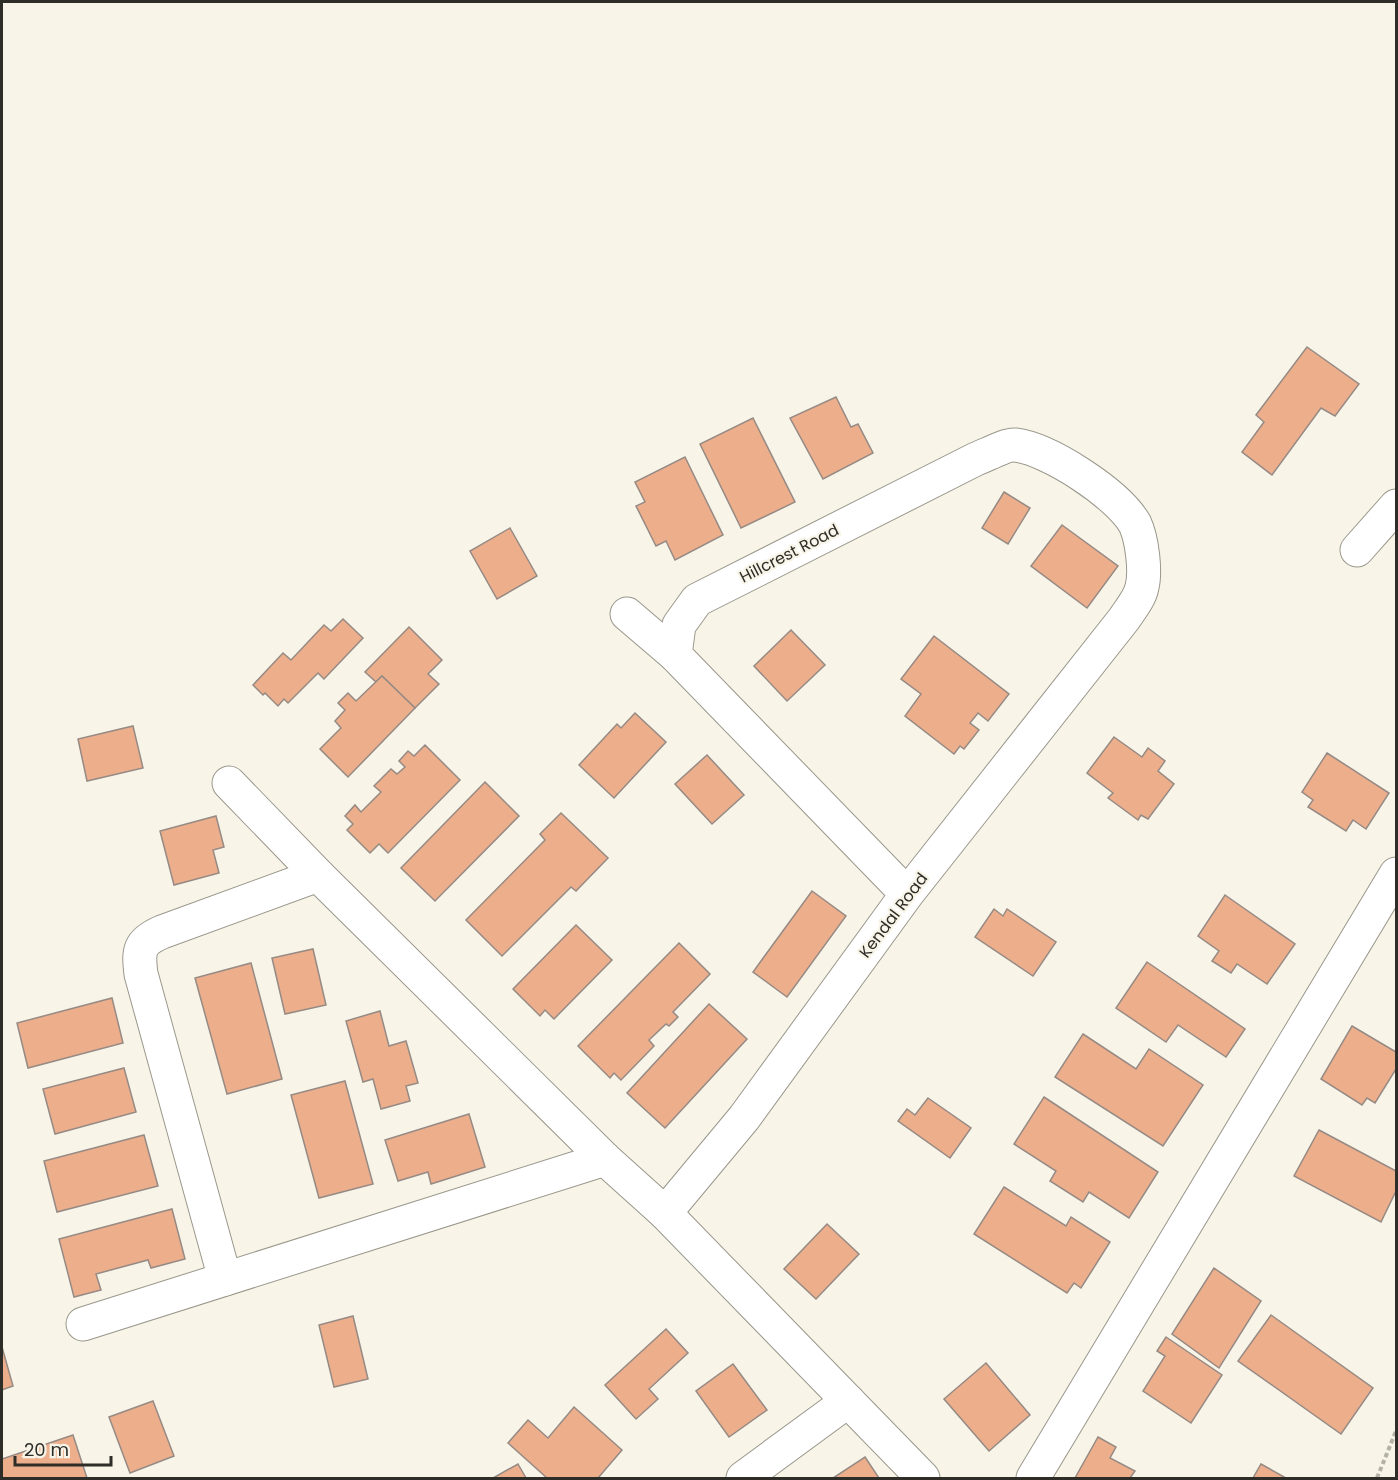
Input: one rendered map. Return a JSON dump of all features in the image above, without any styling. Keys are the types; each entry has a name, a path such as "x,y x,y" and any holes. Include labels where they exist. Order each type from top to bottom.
{"street":[{"name":"Hillcrest Road","path":"675,655 679,625 697,600 976,459 1012,445 1044,454 1087,478 1118,504 1135,525 1143,554 1142,588 1124,619"},
{"path":"1357,550 1396,506"},
{"path":"627,614 675,655 907,894"},
{"name":"Kendal Road","path":"665,1213 744,1118 907,894 1124,619"},
{"path":"229,783 318,875 605,1159 665,1213 923,1479"},
{"path":"1033,1479 1396,874"},
{"path":"225,1279 141,974 141,951 146,939 162,932 318,875"},
{"path":"83,1324 605,1159"},
{"path":"743,1479 848,1401"}],"path":[{"path":"1377,1479 1396,1431"}],"building":[{"path":"1307,347 1359,384 1335,416 1321,408 1272,475 1242,452 1264,422 1256,415"},
{"path":"836,397 851,427 858,424 873,453 823,479 790,418"},
{"path":"753,418 795,502 741,528 700,444"},
{"path":"685,457 723,535 675,560 666,541 656,546 636,506 645,502 635,482"},
{"path":"1004,492 1030,508 1008,544 982,528"},
{"path":"1062,525 1118,566 1087,608 1031,566"},
{"path":"510,528 537,576 497,599 470,551"},
{"path":"343,619 363,638 324,679 318,673 288,703 284,699 278,706 253,685 283,653 291,660 324,625 331,631"},
{"path":"409,627 442,660 428,674 439,684 415,708 382,676 376,682 365,672"},
{"path":"791,630 825,665 787,701 754,666"},
{"path":"934,636 1009,694 988,721 978,713 970,723 979,730 964,749 960,746 954,754 905,716 921,694 901,679"},
{"path":"382,676 415,708 348,777 320,749 341,728 335,721 345,710 338,703 348,693 356,701"},
{"path":"635,713 666,742 614,798 579,765 617,724 621,728"},
{"path":"133,726 143,768 87,781 78,739"},
{"path":"1114,737 1142,757 1148,748 1165,761 1158,771 1174,784 1148,819 1141,815 1138,820 1108,798 1113,793 1087,773"},
{"path":"425,745 460,780 388,853 379,844 370,853 347,830 353,824 345,816 355,805 361,812 381,792 374,786 391,769 397,774 405,767 399,761 408,751 414,756"},
{"path":"1327,753 1389,793 1366,829 1353,820 1346,831 1308,807 1313,800 1302,792"},
{"path":"707,755 744,795 712,824 675,784"},
{"path":"485,782 519,816 435,901 401,868"},
{"path":"561,813 608,858 576,891 571,887 502,956 466,920 545,840 540,834"},
{"path":"216,816 224,847 213,850 219,873 174,885 160,831"},
{"path":"812,891 846,916 787,997 753,972"},
{"path":"1225,895 1295,944 1267,984 1237,964 1231,973 1212,961 1219,951 1198,936"},
{"path":"994,909 1003,916 1007,909 1056,942 1033,976 975,937"},
{"path":"576,925 612,960 554,1019 545,1010 540,1016 513,989"},
{"path":"679,943 710,974 673,1012 678,1017 669,1026 666,1024 649,1040 654,1046 621,1080 614,1073 610,1078 578,1046"},
{"path":"313,949 326,1005 285,1014 272,958"},
{"path":"1147,962 1245,1029 1226,1057 1178,1025 1166,1042 1116,1008"},
{"path":"251,963 282,1079 227,1094 195,978"},
{"path":"112,998 123,1043 28,1068 17,1023"},
{"path":"709,1004 747,1039 665,1128 627,1093"},
{"path":"380,1011 389,1046 406,1041 418,1083 406,1086 410,1101 381,1109 373,1079 363,1082 346,1021"},
{"path":"1352,1026 1396,1052 1396,1069 1375,1103 1367,1098 1362,1105 1321,1079"},
{"path":"1083,1034 1136,1069 1149,1049 1203,1085 1163,1146 1055,1077"},
{"path":"124,1068 136,1112 55,1134 43,1089"},
{"path":"345,1081 373,1184 319,1198 291,1095"},
{"path":"1044,1097 1158,1172 1129,1218 1089,1192 1083,1202 1050,1181 1056,1171 1014,1144"},
{"path":"928,1098 971,1128 950,1158 898,1121 907,1109 915,1115"},
{"path":"469,1114 485,1167 431,1184 428,1172 398,1181 385,1140"},
{"path":"1319,1130 1396,1171 1396,1191 1381,1222 1294,1176"},
{"path":"144,1135 158,1186 57,1212 44,1161"},
{"path":"1004,1187 1066,1226 1071,1217 1110,1242 1081,1288 1074,1283 1067,1293 974,1234"},
{"path":"172,1209 185,1259 151,1268 148,1260 96,1274 101,1290 74,1297 59,1239"},
{"path":"827,1224 859,1254 816,1299 784,1269"},
{"path":"1214,1268 1261,1301 1219,1368 1172,1334"},
{"path":"1271,1315 1373,1388 1341,1434 1238,1361"},
{"path":"353,1316 368,1379 334,1387 319,1325"},
{"path":"666,1329 688,1353 649,1389 658,1399 636,1419 605,1385"},
{"path":"1166,1337 1222,1375 1191,1423 1143,1391 1165,1356 1157,1351"},
{"path":"2,1347 13,1386 2,1390"},
{"path":"986,1363 1030,1415 989,1451 944,1399"},
{"path":"733,1364 767,1410 729,1437 696,1391"},
{"path":"153,1401 174,1456 130,1473 109,1417"},
{"path":"574,1407 622,1450 598,1478 547,1478 508,1443 528,1420 548,1438"},
{"path":"73,1435 87,1478 2,1478 2,1459"},
{"path":"1098,1437 1116,1447 1110,1458 1135,1471 1130,1478 1075,1478"},
{"path":"865,1457 879,1478 833,1478"},
{"path":"518,1464 526,1478 493,1478"},
{"path":"1261,1464 1286,1478 1253,1478"}]}
